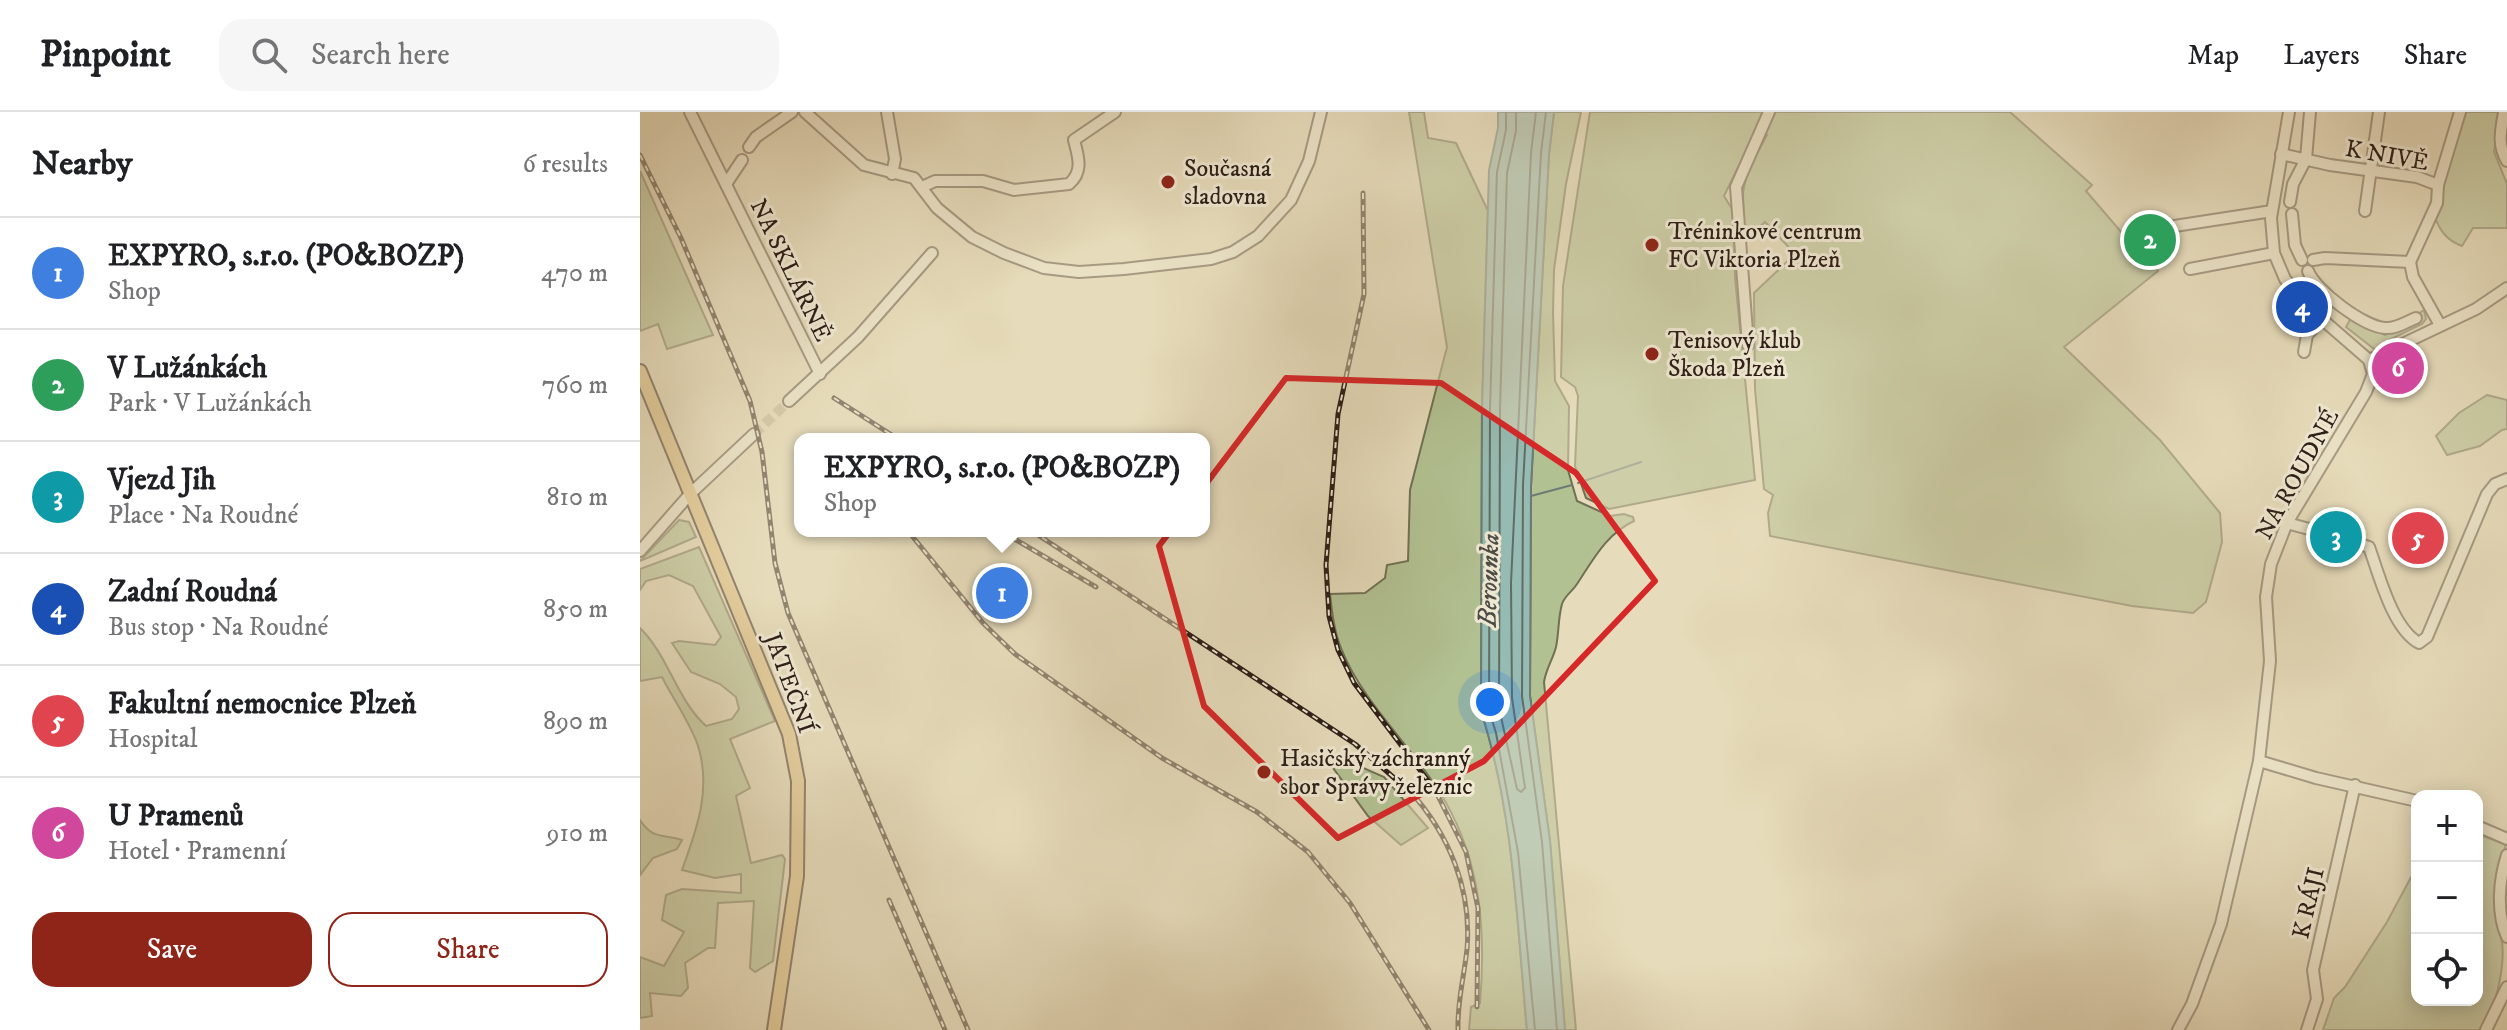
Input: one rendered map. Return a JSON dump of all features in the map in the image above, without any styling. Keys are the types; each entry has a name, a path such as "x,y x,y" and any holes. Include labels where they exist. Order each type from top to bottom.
{"main road":[{"name":"JATEČNÍ","path":"640,371 789,734 798,781 797,876 774,1030"}],"street":[{"name":"NA SKLÁRNĚ","path":"690,112 820,374"},
{"path":"749,147 756,137 792,112"},
{"path":"805,112 864,165 914,178 937,208 972,237 1044,268 1079,272 1211,259 1233,252 1258,236 1291,200 1309,161 1321,112"},
{"path":"887,112 895,159 892,174"},
{"path":"922,187 935,181 983,181 1014,190 1069,184 1080,165 1074,140 1115,112"},
{"path":"1748,345 1736,187 1769,112"},
{"path":"2289,112 2272,211 2274,253 2285,279 2322,319 2369,360 2476,309 2507,288"},
{"path":"2290,202 2293,184 2306,159 2310,112"},
{"path":"2365,211 2379,112"},
{"name":"K NIVĚ","path":"2410,262 2437,203 2438,185 2460,112"},
{"path":"2504,112 2500,137 2502,153 2507,161"},
{"name":"K NIVĚ","path":"2281,154 2417,177 2438,185"},
{"name":"NA SKLÁRNĚ","path":"726,184 740,164"},
{"path":"2168,227 2272,211"},
{"path":"2292,214 2295,245 2308,264 2313,281 2329,297 2373,326 2386,328 2416,318"},
{"path":"789,401 858,337 932,253"},
{"path":"2190,269 2274,253"},
{"path":"2308,264 2325,258 2410,262 2413,277 2440,325"},
{"path":"2304,352 2307,335 2322,319"},
{"name":"NA ROUDNÉ","path":"2178,1030 2192,1004 2221,924 2259,761 2270,661 2266,597 2271,564 2287,523 2366,392 2373,374 2369,360"},
{"path":"640,551 690,494 754,434"},
{"path":"2287,523 2369,547 2389,604 2411,638 2419,643 2427,637 2487,494 2495,484 2507,479"},
{"path":"2259,761 2316,778 2411,799"},
{"name":"K RÁJI","path":"2307,1030 2317,999 2313,970 2355,785"},
{"path":"2483,829 2507,839"},
{"path":"2507,855 2500,891 2507,937"},
{"path":"2486,1030 2507,987"}],"highlighted area":[{"path":"1286,378 1441,383 1576,473 1655,581 1484,761 1338,838 1204,706 1159,546"}],"green space":[{"path":"1409,112 1424,112 1428,138 1456,143 1488,211 1482,409 1481,711 1501,789 1507,829 1527,1030 1469,1030 1471,1007 1480,1003 1482,950 1478,899 1466,849 1433,781 1376,708 1351,669 1335,628 1330,594 1365,593 1385,578 1387,565 1408,561 1410,490 1447,347"},
{"path":"1554,112 1581,112 1566,184 1554,270 1555,381 1569,406 1568,470 1577,501 1610,516 1624,514 1633,517 1634,521 1608,540 1563,601 1556,647 1544,682 1576,1030 1565,1030 1550,841 1530,696 1531,486 1549,154"},
{"path":"1590,112 2010,112 2092,185 2086,191 2134,247 2162,227 2167,232 2139,252 2158,271 2064,347 2160,440 2220,513 2222,542 2206,602 2193,613 2132,606 1770,536 1768,513 1773,495 1764,489 1755,389 1754,293 1795,254 1765,222 1744,241 1743,192 1748,170 1767,135 1756,130 1724,196 1734,212 1735,278 1755,480 1609,509 1586,498 1575,466 1578,396 1575,387 1561,377 1563,286"},
{"path":"2464,112 2500,112 2494,152 2507,184 2507,228 2473,228 2462,246 2444,234 2434,214"},
{"path":"640,171 713,335 667,349 658,324 640,331"},
{"path":"2424,310 2426,319 2422,324 2385,342 2387,348 2378,352 2346,327 2351,318 2385,335"},
{"path":"2487,395 2507,400 2507,429 2480,446 2447,455 2436,436 2459,413"},
{"path":"679,520 689,522 696,537 640,561"},
{"path":"699,547 775,721 730,739 750,788 736,796 751,863 782,855 785,859 773,961 755,972 750,968 754,901 718,903 715,948 708,948 685,963 688,988 681,996 650,993 652,1016 640,1018 640,957 664,966 684,932 662,920 666,895 682,889 741,893 741,874 715,878 682,870 697,826 703,796 699,749 688,722 662,677 640,681 640,628 658,651 687,704 706,726 732,719 739,709 736,697 720,684 691,672 672,643 715,645 721,637 693,586 669,575 646,581 640,590 640,569"},
{"path":"1334,755 1384,777 1428,828 1401,845 1368,816 1328,761"},
{"path":"640,820 654,834 682,840 677,849 653,858 640,875"},
{"path":"2483,836 2506,844 2500,867 2501,970 2493,1008 2484,1030 2323,1030 2334,998 2345,987 2387,922 2411,877 2411,1006 2483,1006"}],"water":[{"name":"Berounka","path":"1498,112 1554,112 1549,154 1531,486 1530,696 1550,841 1565,1030 1527,1030 1507,829 1501,789 1481,711 1482,409 1489,170 1498,128"}],"waterway":[{"path":"1578,483 1641,462"},
{"path":"1531,496 1572,485"}],"tunnel":[{"path":"754,434 789,401"}],"railway":[{"path":"640,155 681,238 750,401 762,452 775,563 788,613 968,1030"},
{"path":"1363,193 1364,294 1338,414 1326,565 1329,616 1338,650 1354,683 1435,790 1466,852 1478,908 1477,1007"},
{"path":"834,398 889,433"},
{"path":"913,537 983,623 1015,654 1162,758 1257,812 1308,852 1350,903 1429,1030"},
{"path":"1011,537 1096,587"},
{"path":"1041,537 1355,744 1415,796"},
{"path":"1409,790 1436,825 1446,844 1466,905 1467,949 1458,1030"},
{"path":"889,900 945,1030"}],"place":[{"name":"Současná sladovna","path":"1168,182"},
{"name":"V Lužánkách","path":"2150,240"},
{"name":"Tréninkové centrum FC Viktoria Plzeň","path":"1652,245"},
{"name":"Zadní Roudná","path":"2302,307"},
{"name":"Tenisový klub Škoda Plzeň","path":"1652,354"},
{"name":"U Pramenů","path":"2398,368"},
{"name":"Vjezd Jih","path":"2336,537"},
{"name":"Fakultní nemocnice Plzeň","path":"2418,538"},
{"name":"EXPYRO, s.r.o. (PO&BOZP)","path":"1002,593"},
{"name":"Hasičský záchranný sbor Správy železnic","path":"1264,772"}]}
